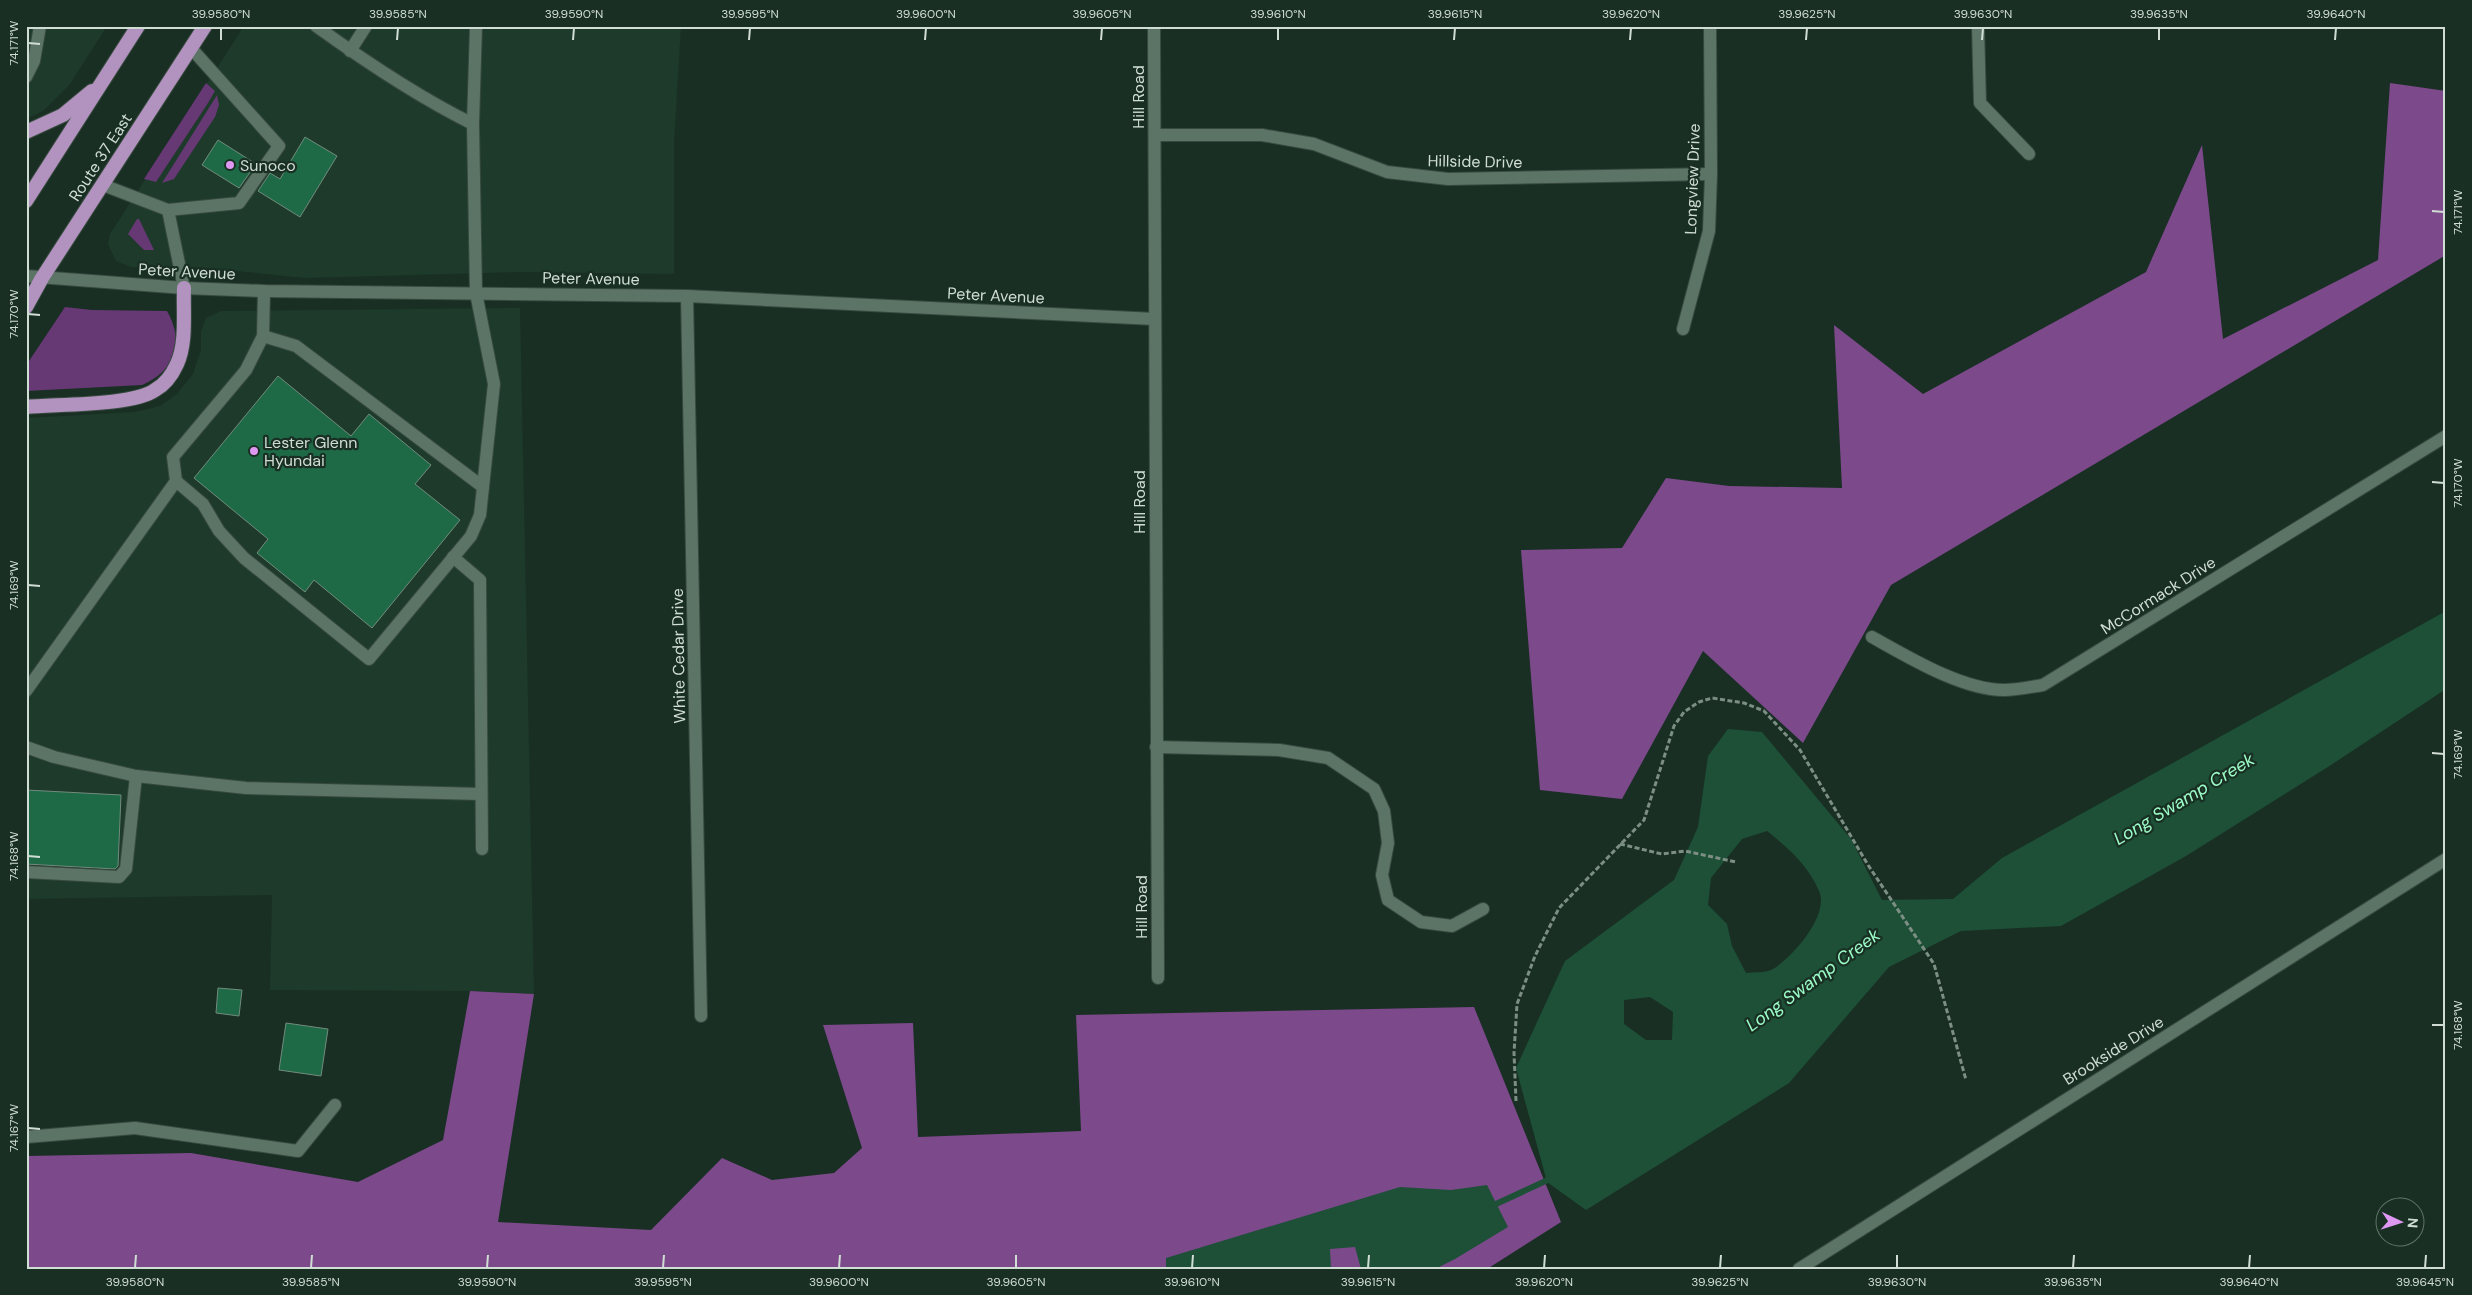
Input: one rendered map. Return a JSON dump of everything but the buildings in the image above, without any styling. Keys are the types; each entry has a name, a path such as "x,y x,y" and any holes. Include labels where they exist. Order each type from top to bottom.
{"highway":[{"path":"26,201 138,26"},
{"name":"Route 37 East","path":"26,307 42,278 205,26"},
{"path":"26,132 63,116 103,82"},
{"path":"26,407 92,403 137,397 154,391 170,379 178,363 183,339 184,288"}],"street":[{"path":"26,77 34,61 40,26"},
{"path":"316,26 350,51 473,124"},
{"path":"350,51 366,26"},
{"path":"264,291 262,336 246,370 173,458 176,481 203,504 219,531 244,558 369,659 471,536 480,515 494,384 476,293 473,124 476,26"},
{"name":"Hill Road","path":"1154,26 1158,978"},
{"name":"Longview Drive","path":"1683,329 1709,231 1711,174 1710,26"},
{"path":"1978,26 1980,103 2029,154"},
{"path":"102,185 168,210 240,203 279,146 191,48"},
{"name":"Hillside Drive","path":"1155,135 1262,135 1314,144 1388,172 1448,180 1711,174"},
{"path":"168,210 184,288"},
{"name":"Peter Avenue","path":"26,276 184,288 264,291 687,296 1155,319"},
{"name":"White Cedar Drive","path":"687,296 701,1016"},
{"path":"262,336 296,346 484,487"},
{"name":"McCormack Drive","path":"1872,637 1922,666 1983,688 2005,690 2043,685 2446,436"},
{"path":"26,691 176,481"},
{"path":"453,556 480,580 482,849"},
{"path":"1156,747 1279,750 1328,758 1374,789 1384,811 1388,843 1382,875 1388,900 1421,922 1452,926 1482,909"},
{"path":"26,748 54,757 136,776 246,788 481,794"},
{"path":"26,872 119,877 126,869 136,776"},
{"name":"Brookside Drive","path":"1798,1269 2446,859"},
{"path":"26,1137 134,1128 298,1151 335,1105"}],"path":[{"path":"1516,1101 1514,1053 1518,1004 1535,956 1559,908 1644,820 1674,726 1684,712 1699,702 1712,698 1724,698 1744,703 1764,711 1800,750 1868,865 1934,964 1966,1080"},
{"path":"1620,844 1662,854 1685,851 1736,862"}],"shaded area":[{"path":"26,26 107,26 70,84 43,111 26,119"},
{"path":"244,26 681,26 674,141 674,274 520,272 305,278 196,267 131,267 116,261 108,244 110,234"},
{"path":"206,83 215,91 208,103 156,182 144,179"},
{"path":"2390,83 2446,91 2446,255 1891,585 1803,743 1703,651 1622,799 1540,790 1521,550 1622,548 1666,478 1729,486 1842,488 1834,325 1923,394 2146,272 2202,145 2223,339 2378,260"},
{"path":"217,95 219,105 215,117 174,179 162,183"},
{"path":"137,219 139,219 154,250 144,250 128,234"},
{"path":"65,307 92,310 167,311 175,334 174,354 162,372 142,385 26,391 26,367"},
{"path":"520,308 534,994 470,991 270,990 272,895 26,899 26,418 135,412 160,406 177,394 193,374 201,350 201,332 206,318 221,311"},
{"path":"470,991 534,994 498,1222 651,1230 722,1158 772,1180 834,1173 862,1148 823,1025 913,1023 918,1137 1081,1131 1076,1015 1474,1007 1561,1222 1487,1269 26,1269 26,1156 191,1153 358,1182 443,1140"}],"water":[{"path":"2446,611 2446,689 2331,765 2186,856 2061,926 1961,931 1889,967 1789,1083 1586,1210 1547,1182 1516,1068 1565,961 1674,880 1698,827 1708,756 1728,729 1762,732 1851,839 1882,900 1953,899 2002,858","holes":["1767,831 1803,865 1819,891 1821,901 1814,923 1790,956 1773,969 1763,972 1746,973 1732,946 1727,924 1708,905 1711,878 1742,839","1650,997 1673,1012 1672,1040 1646,1040 1624,1024 1624,1000"]},
{"path":"1487,1185 1508,1227 1435,1269 1361,1269 1355,1247 1330,1249 1331,1269 1166,1269 1166,1258 1400,1187 1451,1190"}],"waterway":[{"name":"Long Swamp Creek","path":"1490,1204 1496,1204 1552,1178"}],"place":[{"name":"Sunoco","path":"230,165"},
{"name":"Lester Glenn Hyundai","path":"254,451"}]}
